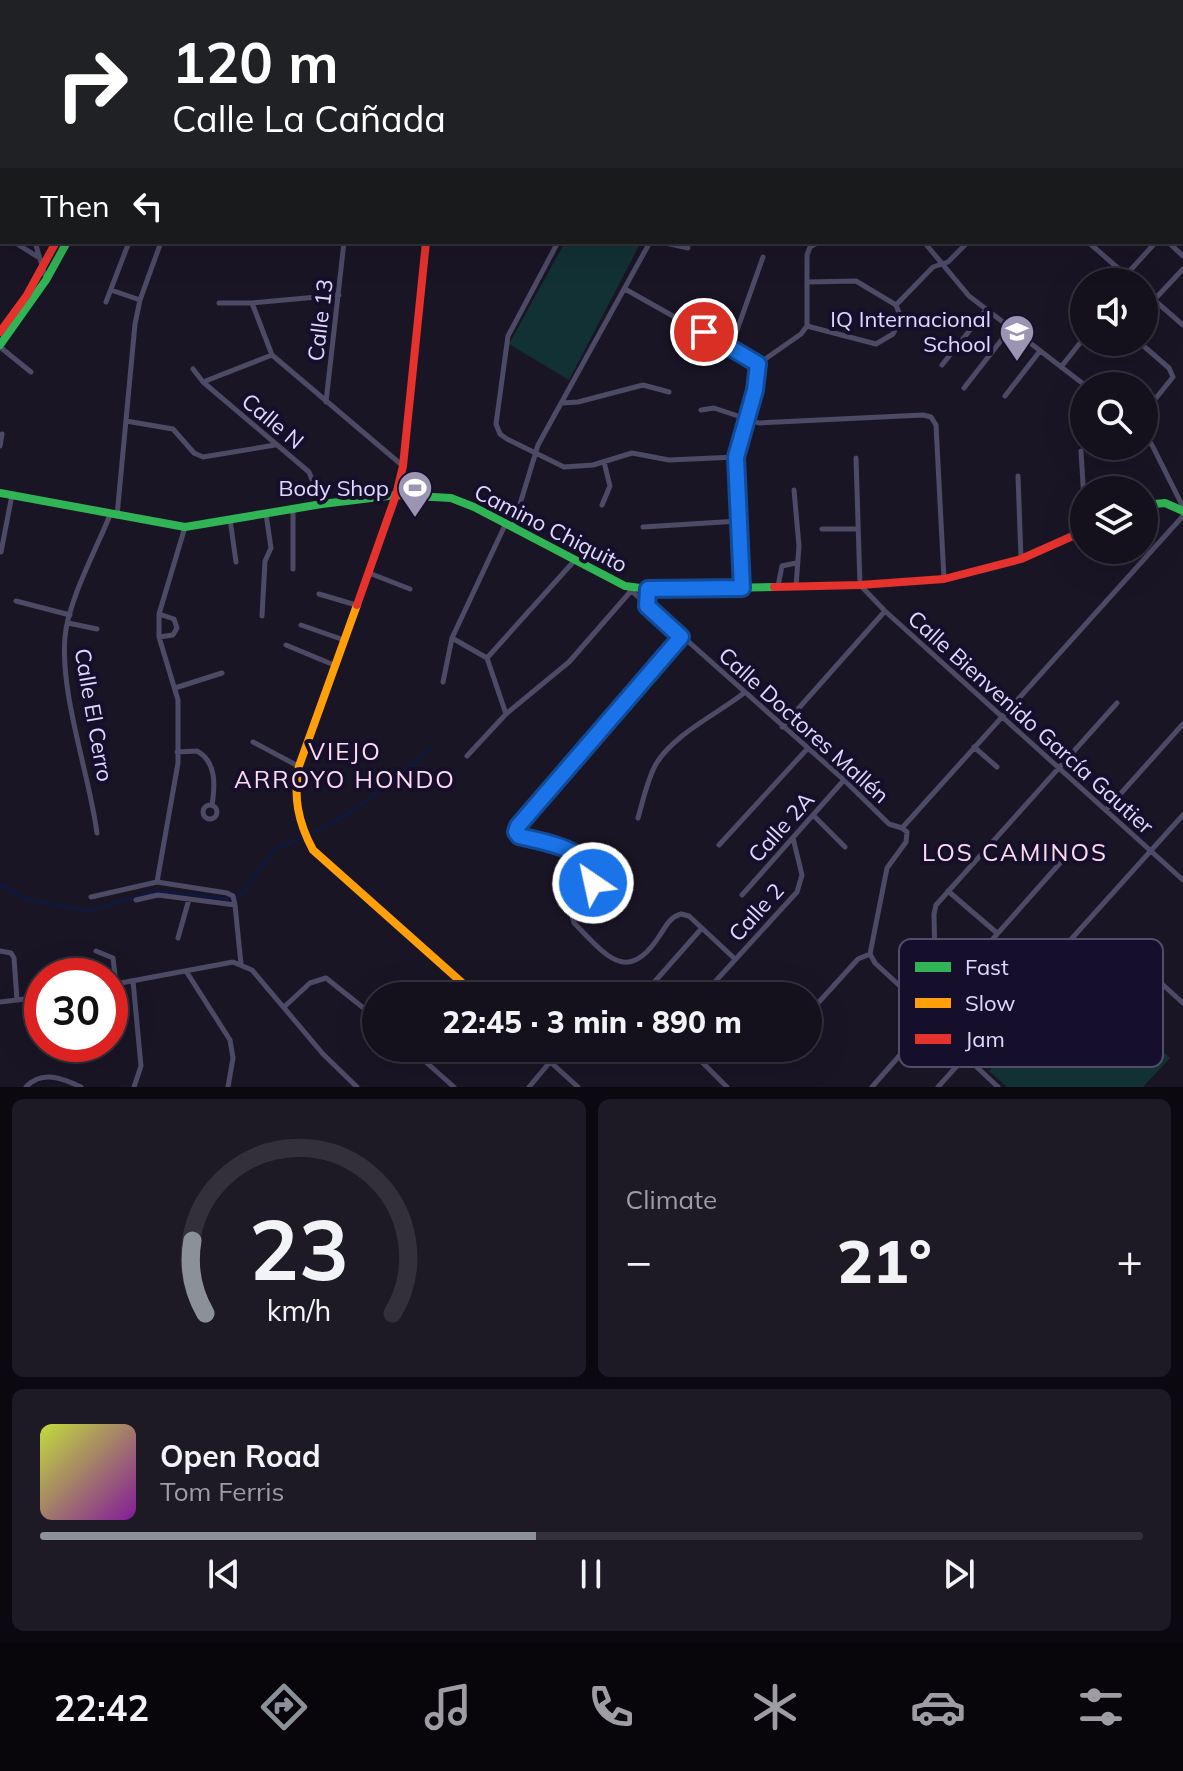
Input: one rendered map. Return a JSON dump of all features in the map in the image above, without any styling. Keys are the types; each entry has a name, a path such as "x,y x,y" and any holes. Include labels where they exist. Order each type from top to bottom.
{"main road":[{"path":"0,346 55,244"},
{"path":"0,332 12,323 46,280 66,244"},
{"path":"426,244 403,466 396,495 334,665 294,788 297,817 313,850 461,982"},
{"name":"Camino Chiquito","path":"0,493 185,527 396,495 451,498 628,588 648,589 860,585 944,579 1021,559 1070,537"},
{"path":"1158,502 1175,505 1183,511"}],"street":[{"path":"17,244 39,258"},
{"path":"36,244 46,280"},
{"path":"106,302 128,244"},
{"name":"Calle El Cerro","path":"97,833 68,680 65,648 70,615 114,516 135,324 140,300 160,244"},
{"name":"Calle 13","path":"326,402 344,244"},
{"path":"554,244 511,328 503,363 498,429 507,439 564,467 581,467 637,452 669,460 736,457"},
{"path":"443,682 452,638 509,525 534,454 649,244"},
{"path":"670,244 688,248"},
{"path":"742,588 736,457 748,420 758,364 801,334 807,326 807,252 814,244"},
{"path":"926,244 961,288 1070,374"},
{"path":"896,305 933,267 952,259 966,244"},
{"path":"1090,244 1118,268"},
{"path":"1096,249 1101,244"},
{"path":"1132,268 1154,244"},
{"path":"731,347 763,257"},
{"path":"1158,296 1183,269"},
{"path":"807,282 856,281 896,305 900,312 900,322 893,334 880,343 807,326"},
{"path":"625,289 758,364"},
{"path":"111,290 140,300"},
{"path":"219,303 339,295"},
{"path":"252,303 272,355 403,466"},
{"path":"1158,303 1183,325"},
{"path":"942,365 986,310"},
{"path":"964,388 1010,329"},
{"path":"0,346 31,372"},
{"path":"1005,396 1040,351"},
{"path":"203,382 272,355"},
{"path":"1061,367 1070,356"},
{"path":"1155,356 1169,368 1173,377 1158,396"},
{"name":"Calle N","path":"193,369 203,382 309,472 322,504"},
{"path":"562,403 578,402 645,385 669,392"},
{"path":"701,410 714,408 759,423 931,417 936,425 944,579"},
{"path":"126,421 173,429 201,457 276,445"},
{"path":"0,446 2,434"},
{"path":"856,458 860,585"},
{"path":"902,828 1183,511 1158,458"},
{"path":"602,505 610,486 604,462"},
{"path":"1018,476 1021,559"},
{"path":"794,490 799,546 796,587"},
{"path":"1,552 12,495"},
{"path":"293,510 293,569"},
{"path":"262,616 265,561 271,548 266,514"},
{"path":"230,519 236,562"},
{"path":"643,527 739,521"},
{"path":"157,882 176,780 178,700 159,637 159,614 185,527"},
{"path":"822,529 858,529"},
{"path":"487,658 575,560"},
{"path":"777,587 782,566 796,563"},
{"path":"369,573 410,589"},
{"name":"Calle Bienvenido García Gautier","path":"860,585 1183,880"},
{"path":"467,756 506,714 569,662 628,588"},
{"name":"Calle Doctores Mallén","path":"628,588 844,780 889,824 902,828 908,836 887,868 870,954"},
{"path":"647,606 648,589"},
{"path":"319,594 357,605"},
{"path":"16,601 70,615"},
{"path":"782,727 885,611"},
{"path":"159,614 174,619 177,628 173,635 159,637"},
{"path":"68,623 97,629"},
{"path":"301,625 344,640"},
{"path":"681,637 516,832 519,836 554,844 576,854 589,866 593,883 589,893 574,905 571,914 574,923 616,963 626,965 636,961 658,939 667,923 675,915 681,914 689,916 735,959"},
{"path":"452,638 487,658 506,714"},
{"path":"286,645 334,665"},
{"path":"175,688 222,673"},
{"path":"638,818 656,764 665,753 744,693"},
{"path":"935,939 935,909 948,891 1117,703"},
{"path":"1106,810 1183,724"},
{"path":"253,742 299,766"},
{"path":"974,747 997,767"},
{"path":"719,845 808,748"},
{"path":"177,752 197,751 210,763 214,783 212,805"},
{"name":"Calle 2A","path":"742,895 844,780"},
{"path":"813,815 845,847"},
{"path":"1070,939 1183,815"},
{"name":"Calle 2","path":"714,982 801,885 802,875 793,838"},
{"path":"992,939 1061,862"},
{"path":"91,897 157,882 233,896 241,964"},
{"path":"948,891 997,933"},
{"path":"136,900 158,895 235,905"},
{"path":"178,938 189,899"},
{"path":"654,982 702,928"},
{"path":"0,951 11,953 14,958 17,1000"},
{"path":"96,951 113,958"},
{"path":"822,999 858,959 870,954 875,963 899,985"},
{"path":"128,982 233,962 241,964 252,970 323,1054 357,1087"},
{"path":"186,971 230,1040 233,1058 228,1087"},
{"path":"284,1007 310,983 326,978 362,1007"},
{"path":"133,981 141,1066 134,1087"},
{"path":"1163,985 1183,1003"},
{"path":"0,1002 24,999"},
{"path":"872,1087 899,1056"},
{"path":"426,1062 454,1087"},
{"path":"529,1087 550,1062 578,1087"},
{"path":"702,1062 727,1087"},
{"path":"938,1087 956,1067"},
{"path":"976,1067 998,1087"},
{"path":"26,1087 40,1077 55,1077 81,1087"}],"green space":[{"path":"564,244 640,244 569,380 509,344"},
{"path":"1163,1052 1170,1058 1163,1066"},
{"path":"993,1067 1162,1067 1143,1087 1007,1087 989,1071"}],"waterway":[{"path":"310,834 359,806 432,748"},
{"path":"236,897 241,895 275,849 304,837"},
{"path":"0,885 26,899 87,911 157,891 230,899"}],"traffic: fast":[{"path":"0,345 46,280 66,244"},
{"path":"0,493 185,527 396,495 451,498 625,586 648,589 774,587"},
{"path":"1158,504 1165,503 1183,511"}],"traffic: slow":[{"path":"357,605 299,766 297,799 300,819 313,850 461,982"}],"traffic: jam":[{"path":"0,332 27,295 55,244"},
{"path":"357,605 396,495 403,466 426,244"},
{"path":"774,587 944,579 1021,559 1070,537"}],"place":[{"name":"IQ Internacional School","path":"1017,363"},
{"name":"Body Shop","path":"415,519"}],"district":[{"name":"VIEJO ARROYO HONDO","path":"345,766"},
{"name":"LOS CAMINOS","path":"1015,853"}],"route":[{"path":"593,883 589,866 576,854 554,844 519,836 516,832 518,826 681,637 647,606 648,589 742,588 735,470 739,443 755,390 758,364 704,332"}]}
